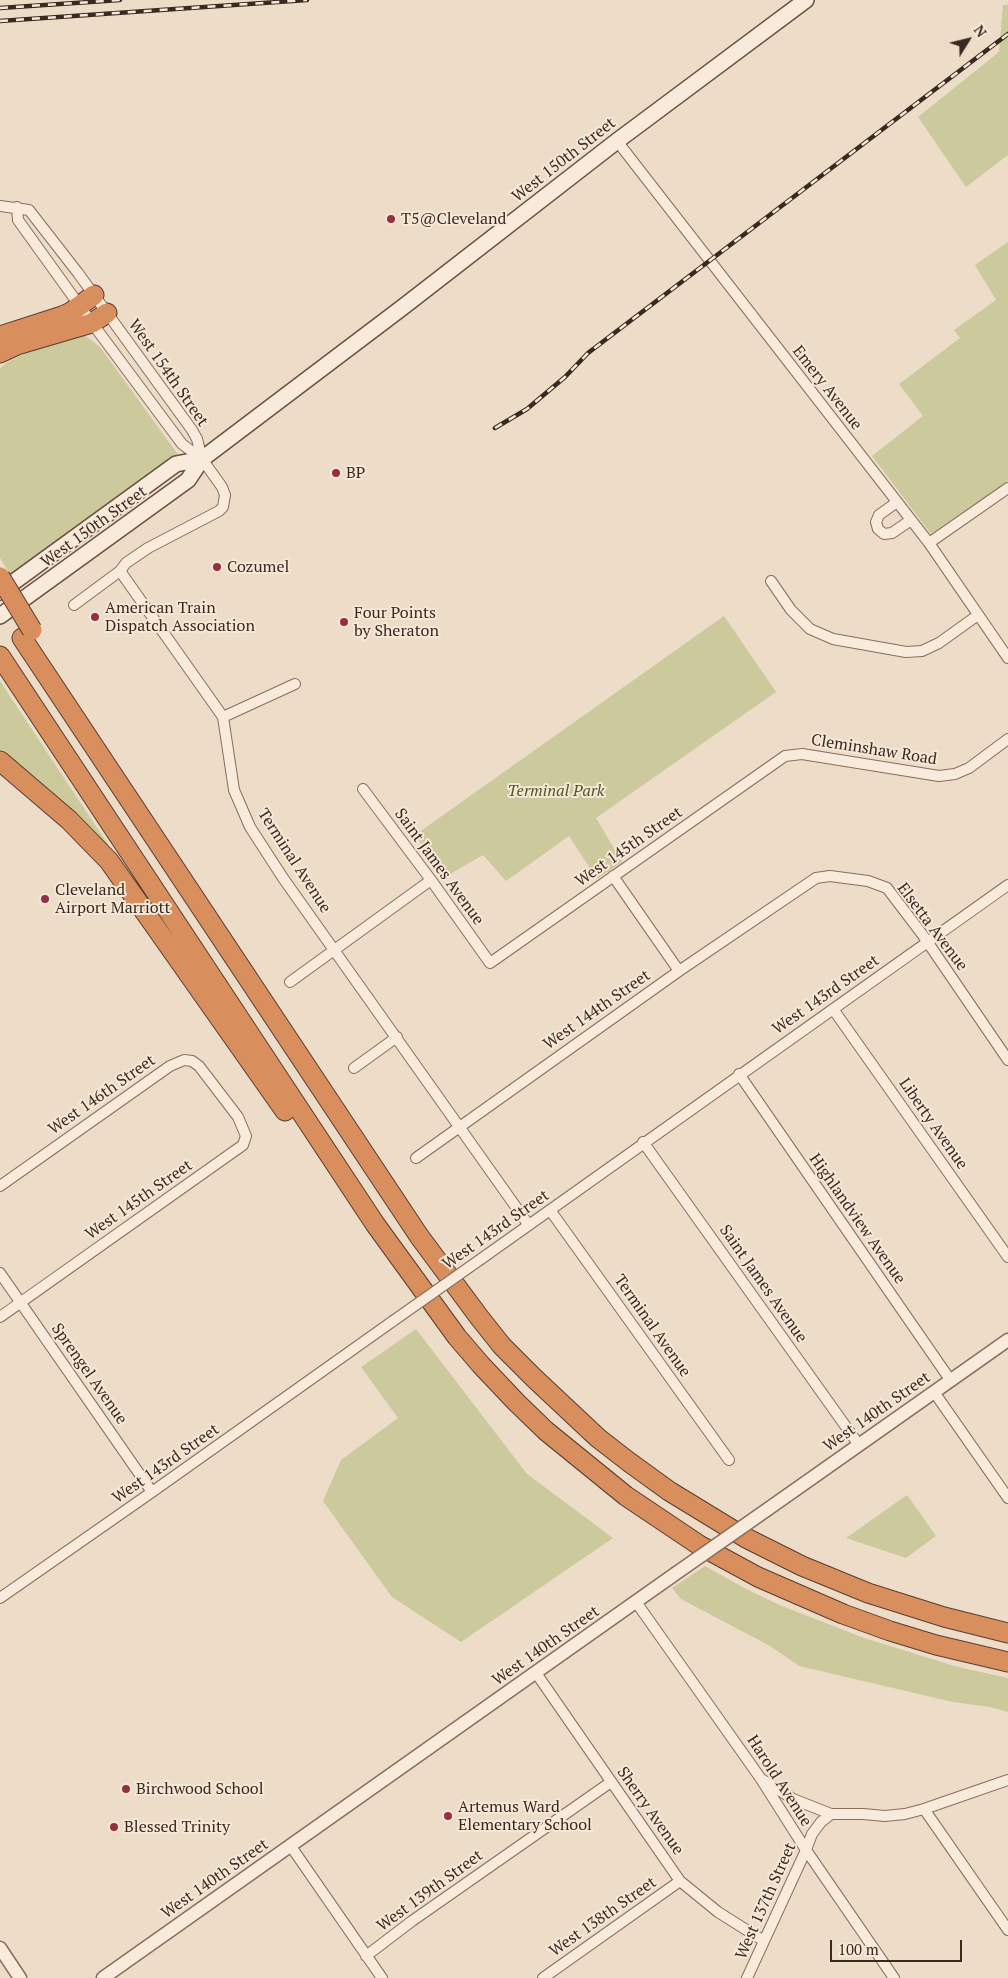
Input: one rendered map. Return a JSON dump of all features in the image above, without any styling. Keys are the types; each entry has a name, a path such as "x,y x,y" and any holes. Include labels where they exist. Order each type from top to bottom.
{"highway":[{"path":"0,336 62,316 87,300"},
{"path":"0,353 17,345 100,318"},
{"path":"0,576 27,634"},
{"path":"0,604 27,634 381,1161 409,1205 457,1290 502,1346 564,1407 628,1462 746,1538 802,1566 843,1583 910,1607 1008,1633"},
{"path":"0,656 375,1224 434,1307 481,1365 546,1430 626,1496 699,1544 758,1577 843,1614 936,1645 1008,1662"},
{"path":"0,761 69,820 109,861 298,1129 375,1224"}],"main road":[{"name":"West 150th Street","path":"0,616 188,480 202,459 697,80 806,0"},
{"name":"West 150th Street","path":"0,592 176,464 202,459"}],"street":[{"name":"Emery Avenue","path":"617,141 929,543 1008,658"},
{"path":"0,206 18,207"},
{"name":"West 154th Street","path":"202,459 182,444 87,300 29,210 18,207 18,220 87,300 192,430 197,439 202,459"},
{"path":"74,604 148,548 223,508 225,495 222,486 202,459"},
{"path":"929,543 1008,488"},
{"path":"897,502 879,515 876,522 878,529 884,534 892,534 911,520"},
{"name":"Terminal Avenue","path":"120,571 223,717 234,790 250,827 283,878 528,1224"},
{"path":"771,580 791,610 810,629 833,639 906,652 922,651 939,643 978,615"},
{"path":"223,717 294,684"},
{"name":"Cleminshaw Road","path":"785,756 802,754 939,776 955,774 969,768 1008,739"},
{"name":"West 145th Street","path":"490,963 785,756"},
{"name":"Saint James Avenue","path":"364,788 490,963"},
{"path":"612,876 679,971"},
{"name":"Elsetta Avenue","path":"798,889 816,878 830,876 868,882 887,888 927,942 1008,1060"},
{"path":"290,982 432,880"},
{"name":"West 143rd Street","path":"0,1598 1008,884"},
{"name":"West 144th Street","path":"416,1158 798,889"},
{"name":"Liberty Avenue","path":"833,1009 1008,1257"},
{"path":"354,1068 396,1037"},
{"name":"West 146th Street","path":"0,1186 170,1066 184,1060 192,1061 199,1066 219,1090"},
{"name":"Highlandview Avenue","path":"739,1074 951,1380"},
{"name":"West 145th Street","path":"0,1316 244,1145 246,1136 238,1117 219,1090"},
{"name":"Saint James Avenue","path":"644,1142 859,1444"},
{"name":"Terminal Avenue","path":"550,1210 729,1460"},
{"name":"Sprengel Avenue","path":"0,1273 152,1492"},
{"name":"West 140th Street","path":"103,1978 1008,1340"},
{"path":"934,1392 1008,1498"},
{"name":"Harold Avenue","path":"636,1602 761,1779 806,1850 894,1978"},
{"name":"Sherry Avenue","path":"536,1673 680,1881 718,1912 764,1941"},
{"path":"761,1779 793,1799 831,1814 885,1816 905,1814 924,1809 1008,1780"},
{"name":"West 139th Street","path":"366,1956 412,1921 611,1782"},
{"path":"924,1809 1008,1930"},
{"name":"West 137th Street","path":"748,1978 812,1834 821,1822 831,1814"},
{"path":"290,1845 382,1978"},
{"name":"West 138th Street","path":"543,1978 680,1881"},
{"path":"0,1948 20,1978"}],"green space":[{"path":"1003,5 1008,5 1008,155 966,187 918,117 999,52"},
{"path":"1008,242 1008,481 931,534 872,456 923,416 899,384 960,338 954,330 996,300 975,265"},
{"path":"83,334 100,347 179,456 12,578 0,558 0,368 11,360 55,338"},
{"name":"Terminal Park","path":"724,616 776,692 596,818 622,862 597,879 569,836 506,881 483,855 445,877 415,835"},
{"path":"0,681 117,858 0,754"},
{"path":"416,1329 527,1474 613,1538 461,1642 392,1597 323,1501 341,1460 398,1418 361,1367"},
{"path":"907,1495 936,1536 906,1558 846,1538"},
{"path":"705,1566 782,1606 864,1638 958,1667 1008,1678 1008,1712 990,1707 953,1702 799,1666 770,1646 681,1599 672,1588"}],"railway":[{"path":"0,8 120,0"},
{"path":"0,21 307,0"},
{"path":"495,428 527,409 565,377 588,353 1008,34"}],"place":[{"name":"T5@Cleveland","path":"391,219"},
{"name":"BP","path":"336,473"},
{"name":"Cozumel","path":"217,567"},
{"name":"American Train Dispatch Association","path":"95,617"},
{"name":"Four Points by Sheraton","path":"344,622"},
{"name":"Cleveland Airport Marriott","path":"45,899"},
{"name":"Birchwood School","path":"126,1789"},
{"name":"Artemus Ward Elementary School","path":"448,1816"},
{"name":"Blessed Trinity","path":"114,1827"}]}
